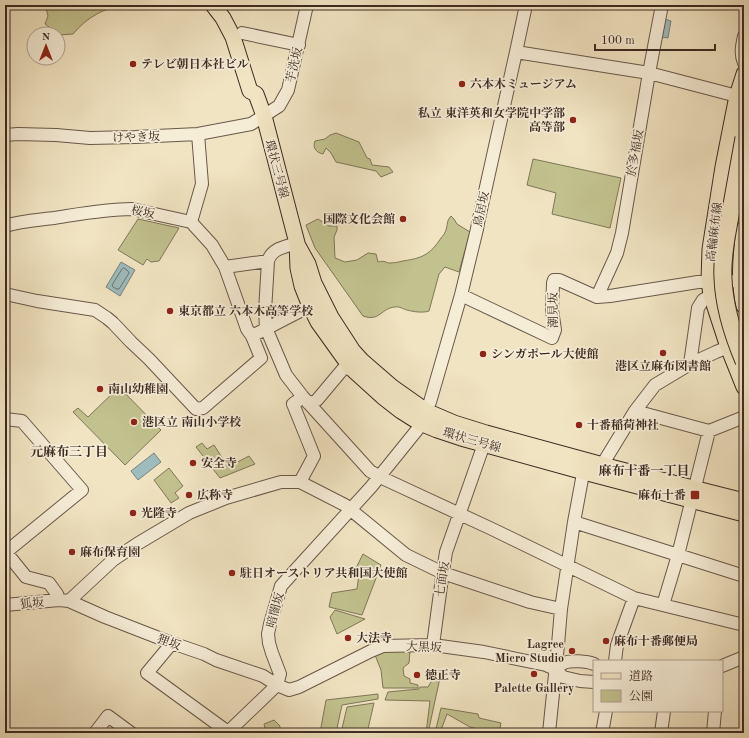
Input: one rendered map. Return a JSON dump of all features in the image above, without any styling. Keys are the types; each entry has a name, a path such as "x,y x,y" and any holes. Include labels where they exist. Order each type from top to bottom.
{"highway":[{"path":"741,99 742,131 726,238 723,267 723,288 732,330 744,369"},
{"path":"739,348 734,319 734,284 727,267 729,246 744,162"},
{"path":"734,284 732,318 744,360"},
{"path":"732,330 744,360"}],"main road":[{"name":"環状三号線","path":"213,5 223,18 233,37 250,90 256,94 264,116 296,244 298,268 302,286 318,322 351,368 401,411 602,465 693,495 744,514"},
{"name":"環状三号線","path":"225,5 231,12 242,33 259,88 256,94"},
{"name":"高輪麻布線","path":"744,74 741,99 723,167 710,249 710,288 739,348 744,387"},
{"path":"744,229 740,272 734,284 744,306"},
{"name":"環状三号線","path":"296,244 308,264 314,283 325,306 353,351 423,417 449,434 615,480 693,495 744,502"}],"street":[{"name":"芋洗坂","path":"264,116 278,106 288,90 307,5"},
{"name":"鳥居坂","path":"380,477 410,439 430,402 461,295 477,229 526,5"},
{"name":"於多福坂","path":"597,297 617,253 622,234 662,5"},
{"path":"242,33 299,45"},
{"path":"744,36 742,56 744,62"},
{"path":"516,52 649,73 741,99"},
{"name":"けやき坂","path":"5,135 56,135 98,138 198,134 251,124 264,116"},
{"path":"5,294 37,301 95,310 113,323 149,358 196,409 203,408 261,358 252,336 247,329 225,267 212,244 191,222 202,184 198,134"},
{"name":"桜坂","path":"5,226 28,221 122,209 132,209 191,222"},
{"path":"296,244 278,248 270,256 268,261 265,311 266,328 286,375 305,400 370,471 380,477 492,528 634,598 744,625"},
{"path":"225,267 268,261"},
{"name":"潮見坂","path":"461,295 552,338 555,330 552,310 554,280 559,280 597,297"},
{"path":"597,297 698,282 710,288 734,284"},
{"path":"690,364 698,308 710,288"},
{"path":"252,336 310,306"},
{"path":"549,733 561,609 574,522 584,472 602,465 636,411 655,385 690,364 739,348"},
{"path":"300,482 314,456 293,404 305,400 313,402 317,400 343,370 351,368"},
{"path":"636,411 709,431 744,417"},
{"path":"5,419 22,421 82,490 5,552 26,578 50,583 57,594 64,601 113,560 189,513 226,498 281,482 300,482 345,504 350,510 406,555 443,573 530,602 561,609"},
{"path":"663,605 678,555 709,431"},
{"name":"七面坂","path":"433,645 446,552 484,444"},
{"name":"暗闇坂","path":"277,685 280,674 269,643 268,634 281,586 380,477"},
{"path":"574,522 744,576"},
{"path":"615,660 617,645 634,598"},
{"name":"狐坂","path":"5,606 64,601"},
{"name":"狸坂","path":"64,601 204,654 216,660 263,676 277,685"},
{"path":"172,643 147,673 228,732 277,685 289,690"},
{"name":"大黒坂","path":"266,696 299,687 383,646 433,645 484,652 555,668"},
{"path":"723,666 744,657"},
{"path":"555,668 564,662 590,662 593,664"},
{"path":"555,668 563,677 593,682"},
{"path":"602,733 606,712"},
{"path":"661,733 664,712"},
{"path":"713,733 715,712"},
{"path":"95,733 108,716 132,733"}],"green space":[{"path":"46,5 127,5 111,8 97,14 78,28 73,34 66,35 66,26 48,26 45,24 48,16"},
{"path":"336,133 359,142 367,158 370,159 372,165 389,167 393,172 381,177 376,171 336,162 326,148 323,154 316,150 314,146 315,141 325,139"},
{"path":"533,159 621,178 610,228 552,214 556,193 527,185"},
{"path":"451,216 457,224 470,232 459,272 445,267 439,274 429,311 415,312 396,307 390,308 373,317 363,316 315,248 306,225 318,219 329,226 337,226 334,237 335,258 345,262 357,260 368,253 376,254 378,262 383,261 392,263 415,259 429,252 444,234"},
{"path":"138,219 179,228 159,261 151,262 147,259 143,265 118,250"},
{"path":"119,387 161,430 125,465 73,412 78,408 88,417"},
{"path":"202,443 207,449 214,445 228,467 249,456 255,464 220,478 196,447"},
{"path":"169,468 183,486 175,493 179,498 171,503 154,480"},
{"path":"363,554 381,565 362,615 329,607 332,593 357,589 359,574 355,570"},
{"path":"335,610 365,619 337,634 330,617"},
{"path":"390,650 410,651 409,663 403,668 404,676 410,679 410,683 418,685 418,688 383,688 381,670 375,655"},
{"path":"434,677 440,678 428,733 426,733 430,701 385,700 388,692 428,687"},
{"path":"378,694 378,699 342,705 336,733 320,733 326,700"},
{"path":"374,703 367,733 341,733 347,707"},
{"path":"441,708 478,714 479,718 501,723 499,733 491,733 470,727 447,714 440,733 435,733"},
{"path":"274,720 280,726 280,733 266,733 264,724"}],"water":[{"path":"665,19 671,21 668,38 661,37"},
{"path":"121,262 135,270 120,296 106,287"},
{"path":"154,453 161,462 138,480 131,471"}],"place":[{"name":"テレビ朝日本社ビル","path":"133,64"},
{"name":"六本木ミュージアム","path":"462,84"},
{"name":"私立 東洋英和女学院中学部 高等部","path":"573,120"},
{"name":"国際文化会館","path":"403,219"},
{"name":"東京都立 六本木高等学校","path":"170,311"},
{"name":"港区立麻布図書館","path":"663,353"},
{"name":"シンガポール大使館","path":"483,354"},
{"name":"南山幼稚園","path":"100,389"},
{"name":"港区立 南山小学校","path":"134,422"},
{"name":"十番稲荷神社","path":"579,425"},
{"name":"安全寺","path":"193,463"},
{"name":"広称寺","path":"189,495"},
{"name":"麻布十番","path":"695,495"},
{"name":"光隆寺","path":"133,513"},
{"name":"麻布保育園","path":"72,552"},
{"name":"駐日オーストリア共和国大使館","path":"232,573"},
{"name":"大法寺","path":"348,638"},
{"name":"麻布十番郵便局","path":"606,641"},
{"name":"Lagree Micro Studio","path":"572,651"},
{"name":"Palette Gallery","path":"534,674"},
{"name":"徳正寺","path":"417,675"}],"district":[{"name":"元麻布三丁目","path":"69,451"},
{"name":"麻布十番一丁目","path":"644,470"}]}
